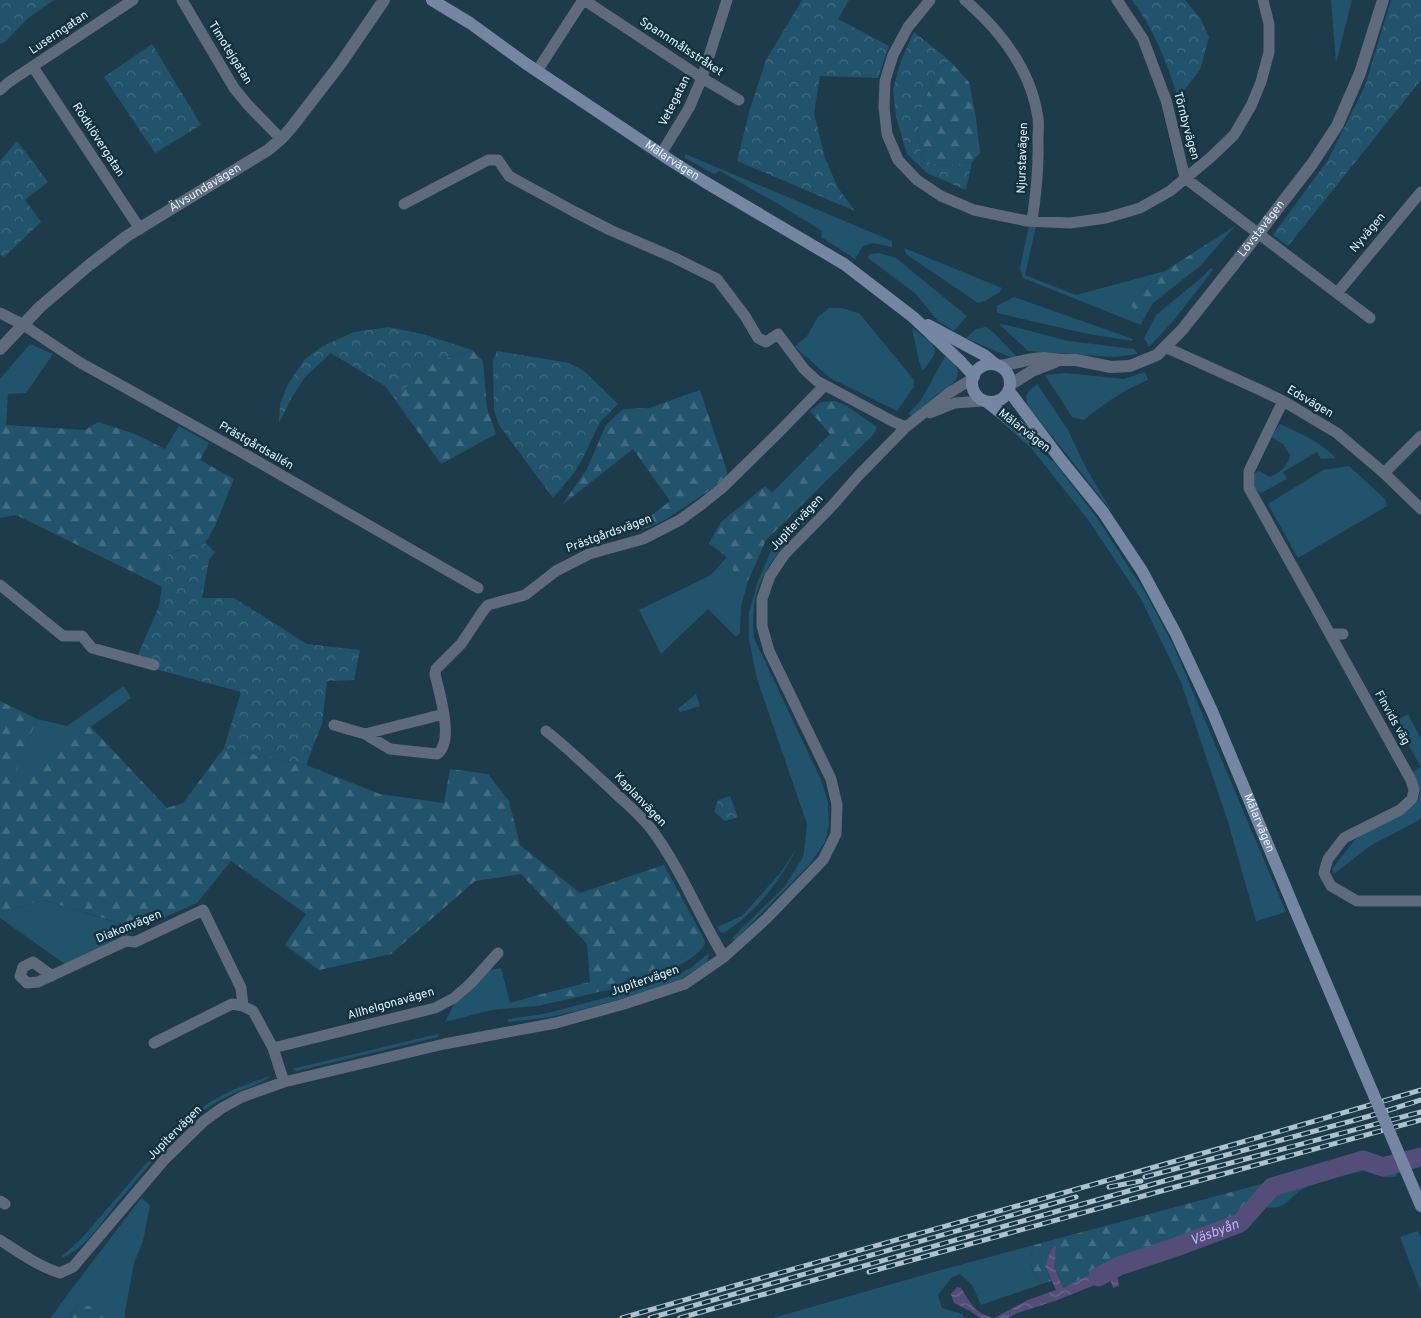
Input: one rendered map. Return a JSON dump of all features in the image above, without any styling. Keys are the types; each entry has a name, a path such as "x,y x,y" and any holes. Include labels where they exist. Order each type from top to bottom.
{"main road":[{"name":"Mälarvägen","path":"432,0 470,23 537,71 661,154 844,264 913,317 960,362 973,378"},
{"name":"Mälarvägen","path":"913,317 984,355 997,365"},
{"path":"997,365 1007,374 1009,388 1003,398 992,402 985,401 976,395 972,385 973,378 983,366 997,365"},
{"name":"Mälarvägen","path":"1009,388 1061,460 1103,512 1142,571 1176,634 1212,711 1421,1206"},
{"name":"Mälarvägen","path":"985,401 1023,428 1061,460"}],"street":[{"name":"Luserngatan","path":"0,90 9,82 133,0"},
{"name":"Timotejgatan","path":"182,0 234,88 281,140"},
{"name":"Älvsundavägen","path":"0,349 22,324 88,266 127,236 268,150 281,140 341,63 384,0"},
{"path":"537,71 583,0"},
{"name":"Spannmålsstråket","path":"583,0 739,100"},
{"name":"Vetegatan","path":"661,154 689,108 702,78 727,0"},
{"path":"930,0 908,27 893,55 885,81 884,107 887,134 898,160 917,180 941,196 974,210 1032,221 1070,223 1106,218 1140,208 1170,191 1210,158 1234,135 1261,82 1268,52 1269,24 1263,0"},
{"name":"Njurstavägen","path":"965,0 990,24 1007,44 1022,69 1033,95 1038,119 1038,174 1032,221"},
{"name":"Törnbyvägen","path":"1117,0 1143,39 1163,92 1185,178 1258,234"},
{"name":"Lövstavägen","path":"997,365 1044,358 1076,360 1111,367 1130,366 1157,355 1182,330 1258,234 1312,164 1337,126 1360,73 1383,0"},
{"name":"Rödklövergatan","path":"33,67 140,229"},
{"path":"404,204 488,160 498,160 509,176 572,211 717,279 745,316 758,338 766,342 778,334 804,369 816,381 906,427"},
{"name":"Nyvägen","path":"1337,293 1421,192"},
{"path":"1258,234 1370,318"},
{"name":"Prästgårdsallén","path":"0,314 22,324 79,362 241,452 478,588"},
{"name":"Edsvägen","path":"1165,347 1258,389 1337,433 1384,473 1421,509"},
{"name":"Lövstavägen","path":"1009,388 1032,371 1062,360"},
{"name":"Jupitervägen","path":"0,1240 33,1262 60,1273 73,1267 165,1159 204,1120 242,1097 284,1082 444,1044 556,1023 624,1004 685,984 724,957 766,919 823,860 836,834 837,805 831,779 769,651 762,626 762,599 770,576 784,555 906,427 949,393 973,378"},
{"name":"Prästgårdsvägen","path":"334,725 365,734 390,749 437,754 443,747 446,723 435,674 436,669 461,644 482,611 488,605 524,595 556,570 589,554 644,539 680,520 722,488 824,386"},
{"name":"Jupitervägen","path":"919,418 955,403 985,401"},
{"name":"Finvids väg","path":"1282,401 1249,472 1249,488 1411,780 1414,790 1412,799 1400,810 1344,838 1328,859 1324,873 1331,886 1357,901 1421,901"},
{"path":"1384,473 1421,436"},
{"path":"0,585 63,636 82,636 92,648 154,665"},
{"path":"1330,634 1344,634"},
{"path":"365,734 444,714"},
{"name":"Kaplanvägen","path":"546,731 633,809 651,829 665,849 724,957"},
{"name":"Diakonvägen","path":"52,976 126,941 135,942 203,910 241,988 243,1006"},
{"name":"Allhelgonavägen","path":"273,1048 435,1008 454,998 471,983 498,952"},
{"path":"154,1043 232,1004 243,1006 252,1011 273,1048 284,1082"}],"green space":[{"path":"0,0 54,0 28,18 5,42 0,44"},
{"path":"802,0 849,0 838,19 889,46 878,78 820,76 814,113 825,158 838,188 855,211 737,161 750,109 766,60"},
{"path":"1132,0 1185,0 1200,18 1209,37 1200,70 1178,98 1159,47 1147,23"},
{"path":"1331,0 1352,0 1336,63"},
{"path":"1391,0 1421,0 1421,80 1288,246 1273,235 1328,160 1365,86"},
{"path":"914,32 950,61 938,67 922,107 917,136 923,160 941,166 972,162 966,190 927,173 907,154 896,117 893,90 900,63"},
{"path":"152,44 201,125 155,153 104,77"},
{"path":"950,61 969,82 980,153 972,162 941,166 923,160 917,136 922,107 938,67"},
{"path":"17,141 48,182 25,200 41,222 4,257 0,255 0,161"},
{"path":"685,154 892,241 892,247 873,243 863,246 855,259 821,237 822,231 780,205 720,171 714,174 685,158"},
{"path":"1029,225 1036,226 1025,275 1076,295 1165,271 1148,283 1132,305 1143,320 1141,325 1023,278 1020,268"},
{"path":"1235,226 1200,266 1153,303 1143,320 1131,305 1148,283"},
{"path":"904,248 1002,288 1000,292 978,303 906,254"},
{"path":"879,253 896,258 967,316 954,331 938,321 916,294 868,258 869,254"},
{"path":"1211,268 1213,270 1174,320 1149,347 1144,338 1156,315"},
{"path":"1014,297 1133,339 1132,341 1088,334 997,313 997,306"},
{"path":"829,308 842,308 859,313 914,380 914,387 897,411 830,378 795,347 807,336 818,317"},
{"path":"999,324 1068,341 1134,349 1138,354 1115,357 1028,351"},
{"path":"389,327 426,335 472,350 423,366 396,401 385,386 331,353 306,376 292,397 279,423 280,404 288,384 305,359 323,346 354,332"},
{"path":"986,327 1017,357 1012,358 966,338 976,329"},
{"path":"912,328 930,341 935,349 934,355 923,371 919,361"},
{"path":"30,344 53,354 26,393 8,394 6,425 0,427 0,379"},
{"path":"472,350 483,361 487,408 496,434 441,464 396,401 423,366"},
{"path":"497,351 569,363 584,371 618,404 600,422 574,473 553,498 499,425 494,410 493,360"},
{"path":"946,355 956,365 958,372 955,380 949,387 936,395 912,416 908,414 921,400"},
{"path":"1145,372 1148,380 1114,398 1084,420 1072,417 1045,375 1065,373 1124,379"},
{"path":"1037,384 1068,430 1087,470 1113,513 1029,408 1026,400 1027,394"},
{"path":"700,390 726,468 727,476 716,486 665,520 647,528 634,529 670,501 633,449 562,505 587,469 606,425 623,409 649,408"},
{"path":"835,401 847,406 877,427 874,434 766,540 748,581 734,572 727,557 709,543 721,522 765,486 772,493 830,434 810,411 822,402"},
{"path":"996,417 1054,462 1095,515 1146,594 1174,647 1286,912 1256,921 1228,822 1181,682 1141,599 1089,521 1032,449"},
{"path":"98,422 135,434 165,449 179,426 209,443 200,460 234,479 215,526 205,543 169,553 153,582 16,515 0,518 0,427 6,425 85,430"},
{"path":"1280,424 1317,442 1336,458 1321,459 1317,452 1283,472 1287,479 1261,493 1255,489 1255,473 1259,471 1270,477 1283,468 1289,459 1290,455 1283,444 1271,437"},
{"path":"1349,466 1385,499 1387,506 1298,558 1268,504 1323,470"},
{"path":"816,503 823,504 783,547 765,572 755,599 753,628 754,638 821,780 828,802 829,825 825,842 810,864 735,940 732,938 785,886 803,857 807,824 757,679 749,639 749,612 758,581 773,546"},
{"path":"205,543 215,552 209,560 202,598 234,598 307,644 360,650 354,680 327,681 322,724 306,765 224,748 241,692 155,669 138,655 159,606 162,587 153,582 169,553"},
{"path":"727,557 734,572 748,581 741,606 740,633 736,637 708,609 661,654 639,610 711,575"},
{"path":"124,686 131,698 11,784 37,719 67,726"},
{"path":"696,694 700,706 680,712 678,709"},
{"path":"0,701 37,719 12,783 90,726 167,808 183,803 224,748 306,765 380,794 444,803 450,769 488,774 509,801 520,845 580,893 664,865 703,937 697,946 676,961 595,993 537,1006 534,996 590,982 587,944 521,874 475,881 391,954 319,970 285,945 306,914 231,861 197,903 154,922 144,919 126,925 44,900 4,912 0,909"},
{"path":"1408,714 1421,739 1421,767 1395,721"},
{"path":"1421,767 1421,819 1370,846 1334,874 1332,869 1358,836 1410,808 1418,801 1420,792 1413,772"},
{"path":"730,796 738,817 725,821 714,812 718,800"},
{"path":"796,849 782,874 766,896 736,925 724,933 720,932 717,927 742,916 781,872"},
{"path":"44,900 125,925 144,919 154,922 65,964 0,918 0,909 4,912"},
{"path":"703,937 705,943 702,949 678,966 644,981 595,993 676,961 697,946"},
{"path":"709,953 707,962 677,982 577,1011 544,1018 508,1022 508,1019 544,1014 642,988 677,975 692,967"},
{"path":"501,968 510,1003 534,996 537,1006 491,1010 445,1022 456,1001 475,986 490,970"},
{"path":"438,1034 438,1037 297,1071 292,1069"},
{"path":"272,1075 217,1102 191,1120 151,1163 93,1234 79,1248 62,1258 186,1120 210,1102 235,1089"},
{"path":"1358,1166 1367,1166 1383,1172 1395,1170 1397,1176 1384,1177 1363,1171 1307,1187 1279,1207 1264,1207 1274,1190"},
{"path":"1265,1183 1240,1211 1227,1222 1111,1264 1063,1288 1054,1265 1051,1249 1045,1266 1051,1281 1042,1284 1033,1271 1031,1256 1034,1245"},
{"path":"141,1198 150,1205 143,1241 134,1263 125,1318 103,1318 102,1315 78,1304 70,1318 51,1318 62,1302"},
{"path":"1418,1231 1421,1238 1421,1292 1400,1237"},
{"path":"1034,1245 1031,1256 1033,1271 1042,1284 981,1305 972,1285 960,1274 952,1277 938,1295 942,1308 962,1314 964,1318 773,1318 941,1270"},
{"path":"78,1304 89,1306 102,1315 103,1318 70,1318"}],"water":[{"path":"1056,1246 1054,1266 1063,1288 1111,1264 1119,1266 1120,1273 1117,1276 1119,1286 1113,1288 1110,1279 1008,1318 994,1318 1028,1300 1056,1290 1045,1266 1051,1249"},
{"path":"957,1287 961,1288 977,1310 993,1318 980,1318 954,1303 951,1294"}],"waterway":[{"name":"Väsbyån","path":"1098,1277 1119,1266 1240,1223 1272,1187 1363,1160 1383,1167 1421,1157"}],"railway":[{"path":"622,1318 1421,1090"},
{"path":"1145,1177 1370,1116 1421,1100"},
{"path":"680,1318 1171,1179 1421,1112"},
{"path":"869,1272 1421,1120"},
{"path":"1109,1187 1141,1181"},
{"path":"650,1318 1076,1197"}]}
